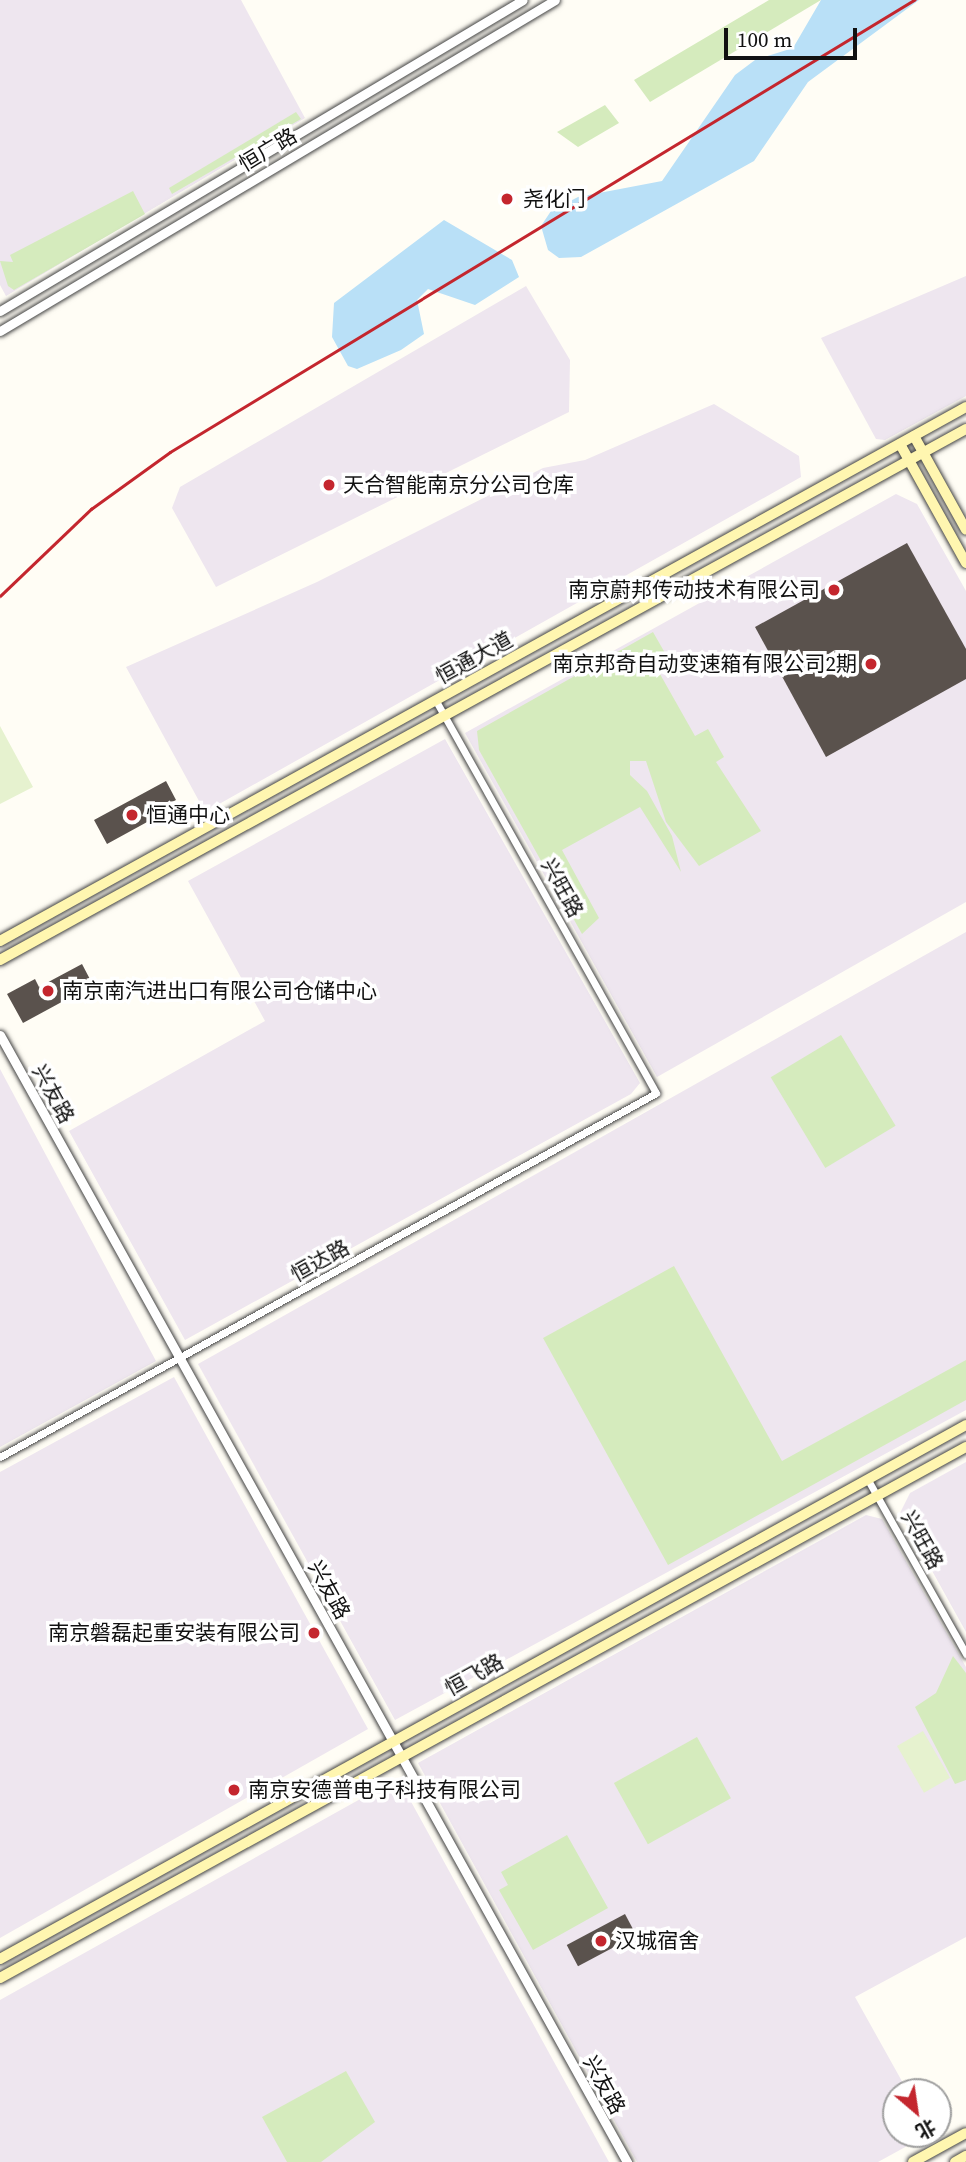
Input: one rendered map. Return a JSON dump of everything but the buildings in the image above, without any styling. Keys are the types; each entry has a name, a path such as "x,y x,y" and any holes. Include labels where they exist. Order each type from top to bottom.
{"main road":[{"name":"恒通大道","path":"0,941 966,407"},
{"name":"恒通大道","path":"0,960 966,429"},
{"path":"914,436 966,530"},
{"path":"900,444 966,563"},
{"name":"恒飞路","path":"0,1959 966,1425"},
{"name":"恒飞路","path":"0,1978 966,1447"},
{"path":"913,2162 966,2133"},
{"path":"956,2162 966,2156"}],"street":[{"name":"恒广路","path":"0,311 523,0"},
{"name":"恒广路","path":"0,331 555,0"},
{"name":"兴旺路","path":"436,701 656,1093"},
{"name":"兴友路","path":"0,1035 627,2162"},
{"name":"恒达路","path":"0,1457 656,1093"},
{"name":"兴旺路","path":"868,1480 966,1654"}],"shaded area":[{"path":"0,0 241,0 305,118 6,296 0,285"},
{"path":"966,276 966,396 885,440 876,439 821,338"},
{"path":"526,286 570,360 569,412 216,587 172,508 180,487"},
{"path":"714,404 799,456 801,477 205,812 126,667 317,582 543,468 585,460"},
{"path":"896,494 917,504 966,591 966,902 657,1077 465,733"},
{"path":"445,739 640,1083 631,1094 185,1340 69,1131 265,1021 188,881"},
{"path":"966,932 966,1410 395,1720 198,1364"},
{"path":"0,1069 156,1361 0,1447"},
{"path":"174,1377 368,1729 0,1938 0,1472"},
{"path":"966,1462 966,1632 900,1513 910,1493"},
{"path":"866,1515 882,1519 966,1667 966,1937 855,1997 900,2078 882,2078 882,2148 904,2148 878,2162 637,2162 418,1763"},
{"path":"398,1778 609,2162 0,2162 0,2000"}],"green space":[{"path":"769,0 821,0 650,102 634,80"},
{"path":"605,105 619,123 578,147 557,132"},
{"path":"296,112 301,119 172,194 169,188"},
{"path":"133,191 145,214 14,290 8,286 0,261 13,262 10,255"},
{"path":"653,632 669,660 656,667 695,736 708,729 724,757 716,762 761,831 699,866 666,822 646,761 630,761 630,775 647,791 672,836 681,872 640,807 562,850 599,918 582,934 479,750 477,731"},
{"path":"0,726 33,787 0,804"},
{"path":"841,1035 896,1126 825,1168 771,1077"},
{"path":"674,1266 782,1461 966,1360 966,1400 668,1565 543,1338"},
{"path":"953,1656 966,1673 966,1780 955,1784 915,1707 936,1693"},
{"path":"923,1731 950,1778 924,1793 897,1746"},
{"path":"697,1737 731,1798 648,1844 614,1783"},
{"path":"567,1835 608,1908 533,1950 499,1890 508,1885 501,1872"},
{"path":"346,2071 375,2122 321,2162 287,2162 262,2117"}],"water":[{"path":"821,0 919,0 808,82 754,161 581,257 559,258 548,250 541,226 551,211 578,197 662,181 735,75 755,60 793,48"},
{"path":"444,220 512,260 519,277 475,305 428,289 417,300 424,334 401,350 357,369 348,366 332,337 334,303"}],"railway":[{"path":"0,596 91,509 170,452 914,0"}],"place":[{"name":"尧化门","path":"507,199"},
{"name":"天合智能南京分公司仓库","path":"329,485"},
{"name":"南京蔚邦传动技术有限公司","path":"834,590"},
{"name":"南京邦奇自动变速箱有限公司2期","path":"871,664"},
{"name":"恒通中心","path":"132,815"},
{"name":"南京南汽进出口有限公司仓储中心","path":"48,991"},
{"name":"南京磐磊起重安装有限公司","path":"314,1633"},
{"name":"南京安德普电子科技有限公司","path":"234,1790"},
{"name":"汉城宿舍","path":"601,1941"}]}
